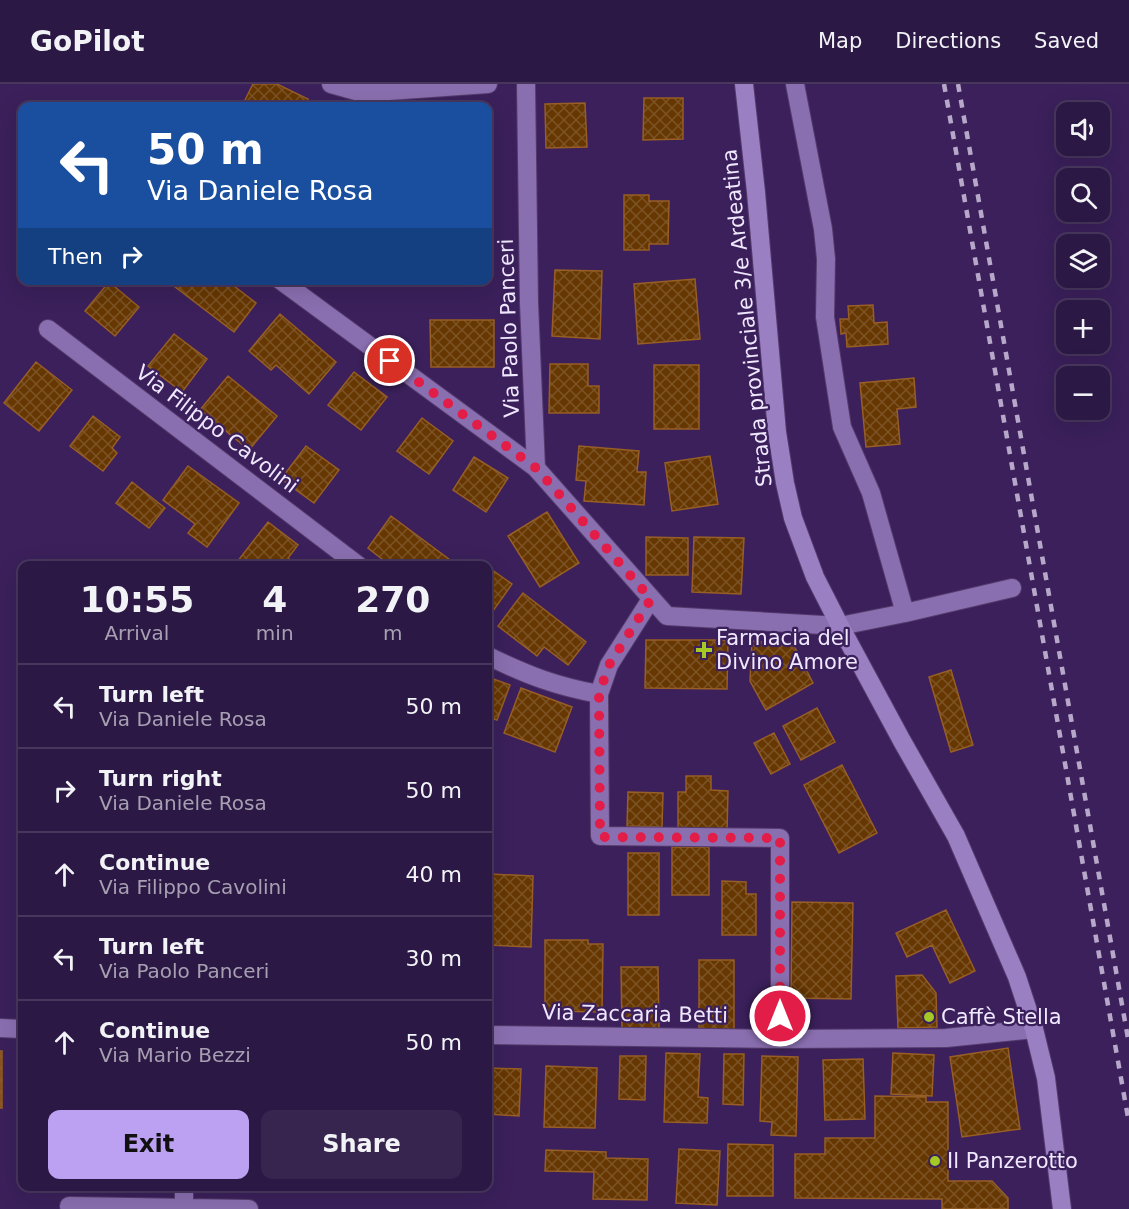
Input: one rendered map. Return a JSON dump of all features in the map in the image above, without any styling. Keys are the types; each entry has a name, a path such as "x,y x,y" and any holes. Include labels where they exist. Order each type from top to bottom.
{"main road":[{"name":"Strada provinciale 3/e Ardeatina","path":"744,84 776,421 785,483 794,518 815,577 902,741 956,836 997,927 1034,1029 1046,1078 1062,1209"}],"street":[{"path":"332,84 356,91 374,92 488,84"},
{"name":"Via Paolo Panceri","path":"526,84 529,303 536,468"},
{"path":"795,84 823,229 826,260 825,317 842,427 871,493 905,613"},
{"path":"287,285 536,468 667,616 840,626 1011,588"},
{"name":"Via Filippo Cavolini","path":"48,329 352,561"},
{"path":"651,599 609,665 599,694 600,837 780,838 780,1039"},
{"path":"492,658 537,679 566,688 599,694"},
{"path":"0,1028 18,1029"},
{"name":"Via Zaccaria Betti","path":"492,1035 780,1039 946,1038 1034,1029"},
{"path":"184,1191 184,1208"},
{"path":"69,1206 249,1209"}],"building":[{"path":"253,84 277,84 308,99 306,102 244,102"},
{"path":"644,98 683,98 683,139 643,140"},
{"path":"585,103 587,147 546,148 545,104"},
{"path":"624,195 649,195 649,201 669,201 668,244 649,244 649,250 624,250"},
{"path":"555,270 602,271 600,339 552,336"},
{"path":"695,279 700,339 638,344 634,284"},
{"path":"107,285 113,285 139,307 115,336 85,311"},
{"path":"173,285 233,285 256,303 234,332"},
{"path":"873,305 874,323 887,322 888,344 847,347 846,333 841,334 840,319 849,319 848,306"},
{"path":"280,314 336,362 309,394 276,365 271,370 249,351"},
{"path":"430,320 494,320 494,367 431,367"},
{"path":"174,334 207,359 182,392 148,366"},
{"path":"36,362 72,390 39,431 4,403"},
{"path":"550,364 588,364 588,386 599,386 599,413 549,413"},
{"path":"654,365 699,365 699,429 654,429"},
{"path":"354,372 387,397 361,430 328,405"},
{"path":"228,376 277,416 249,450 200,410"},
{"path":"914,378 916,407 897,409 900,444 866,447 860,383"},
{"path":"93,416 120,437 112,448 117,453 103,471 70,446"},
{"path":"422,418 453,441 429,474 397,451"},
{"path":"306,446 339,470 314,503 281,479"},
{"path":"579,446 639,451 637,472 646,472 644,505 584,501 586,481 576,480"},
{"path":"710,456 718,504 672,511 665,463"},
{"path":"474,457 508,478 486,512 453,490"},
{"path":"188,466 239,503 207,547 188,533 195,524 163,500"},
{"path":"132,482 165,508 149,528 116,503"},
{"path":"547,512 579,563 540,587 508,536"},
{"path":"391,516 450,560 385,561 368,548"},
{"path":"268,522 298,545 288,558 292,561 238,561"},
{"path":"646,537 688,538 688,575 646,575"},
{"path":"694,537 744,538 741,594 692,592"},
{"path":"492,570 512,584 492,612"},
{"path":"523,593 586,642 568,665 544,647 537,656 498,626"},
{"path":"646,640 728,640 727,689 645,688"},
{"path":"752,641 793,644 813,683 766,710 750,681"},
{"path":"951,670 973,745 951,752 929,677"},
{"path":"492,678 510,685 497,720 492,718"},
{"path":"521,688 572,707 555,752 504,733"},
{"path":"817,708 835,742 801,760 783,726"},
{"path":"774,733 790,764 771,774 754,743"},
{"path":"842,765 877,833 839,853 804,785"},
{"path":"686,776 711,776 711,790 728,791 727,831 678,831 678,792 686,792"},
{"path":"628,792 663,793 662,827 627,826"},
{"path":"672,847 709,847 709,895 672,895"},
{"path":"628,853 659,853 659,915 628,915"},
{"path":"492,874 533,876 531,947 492,945"},
{"path":"722,881 746,882 746,894 756,894 756,935 722,935"},
{"path":"792,902 853,903 851,999 791,998"},
{"path":"946,910 975,971 950,983 932,945 907,957 896,933"},
{"path":"545,940 588,940 588,944 603,944 602,1012 545,1011"},
{"path":"699,960 734,960 734,1030 699,1030"},
{"path":"621,967 658,967 659,1029 622,1029"},
{"path":"922,975 936,993 937,1027 898,1028 896,976"},
{"path":"1008,1048 1020,1129 962,1137 950,1057"},
{"path":"0,1051 2,1051 2,1108 0,1108"},
{"path":"666,1053 700,1054 698,1097 708,1098 707,1123 664,1122"},
{"path":"893,1053 934,1055 932,1096 891,1094"},
{"path":"724,1054 744,1054 743,1105 723,1104"},
{"path":"620,1056 646,1056 645,1100 619,1099"},
{"path":"762,1056 798,1057 796,1136 771,1135 772,1122 760,1121"},
{"path":"863,1059 865,1119 825,1120 823,1060"},
{"path":"546,1066 597,1068 595,1128 544,1127"},
{"path":"492,1068 521,1069 519,1116 492,1114"},
{"path":"875,1096 926,1097 926,1102 948,1102 948,1181 992,1181 1008,1198 1008,1209 942,1209 942,1199 795,1198 795,1154 825,1154 825,1138 875,1138"},
{"path":"728,1144 773,1145 773,1196 727,1196"},
{"path":"679,1149 720,1151 717,1205 676,1203"},
{"path":"546,1150 606,1152 606,1158 648,1159 647,1200 593,1199 594,1172 545,1171"}],"railway":[{"path":"944,84 1129,1123"},
{"path":"958,84 1129,1044"}],"place":[{"name":"Farmacia del Divino Amore","path":"704,650"},
{"name":"Caffè Stella","path":"929,1017"},
{"name":"Il Panzerotto","path":"935,1161"}],"route":[{"path":"390,361 536,468 651,599 609,665 599,694 600,837 780,838 780,1016"}]}
